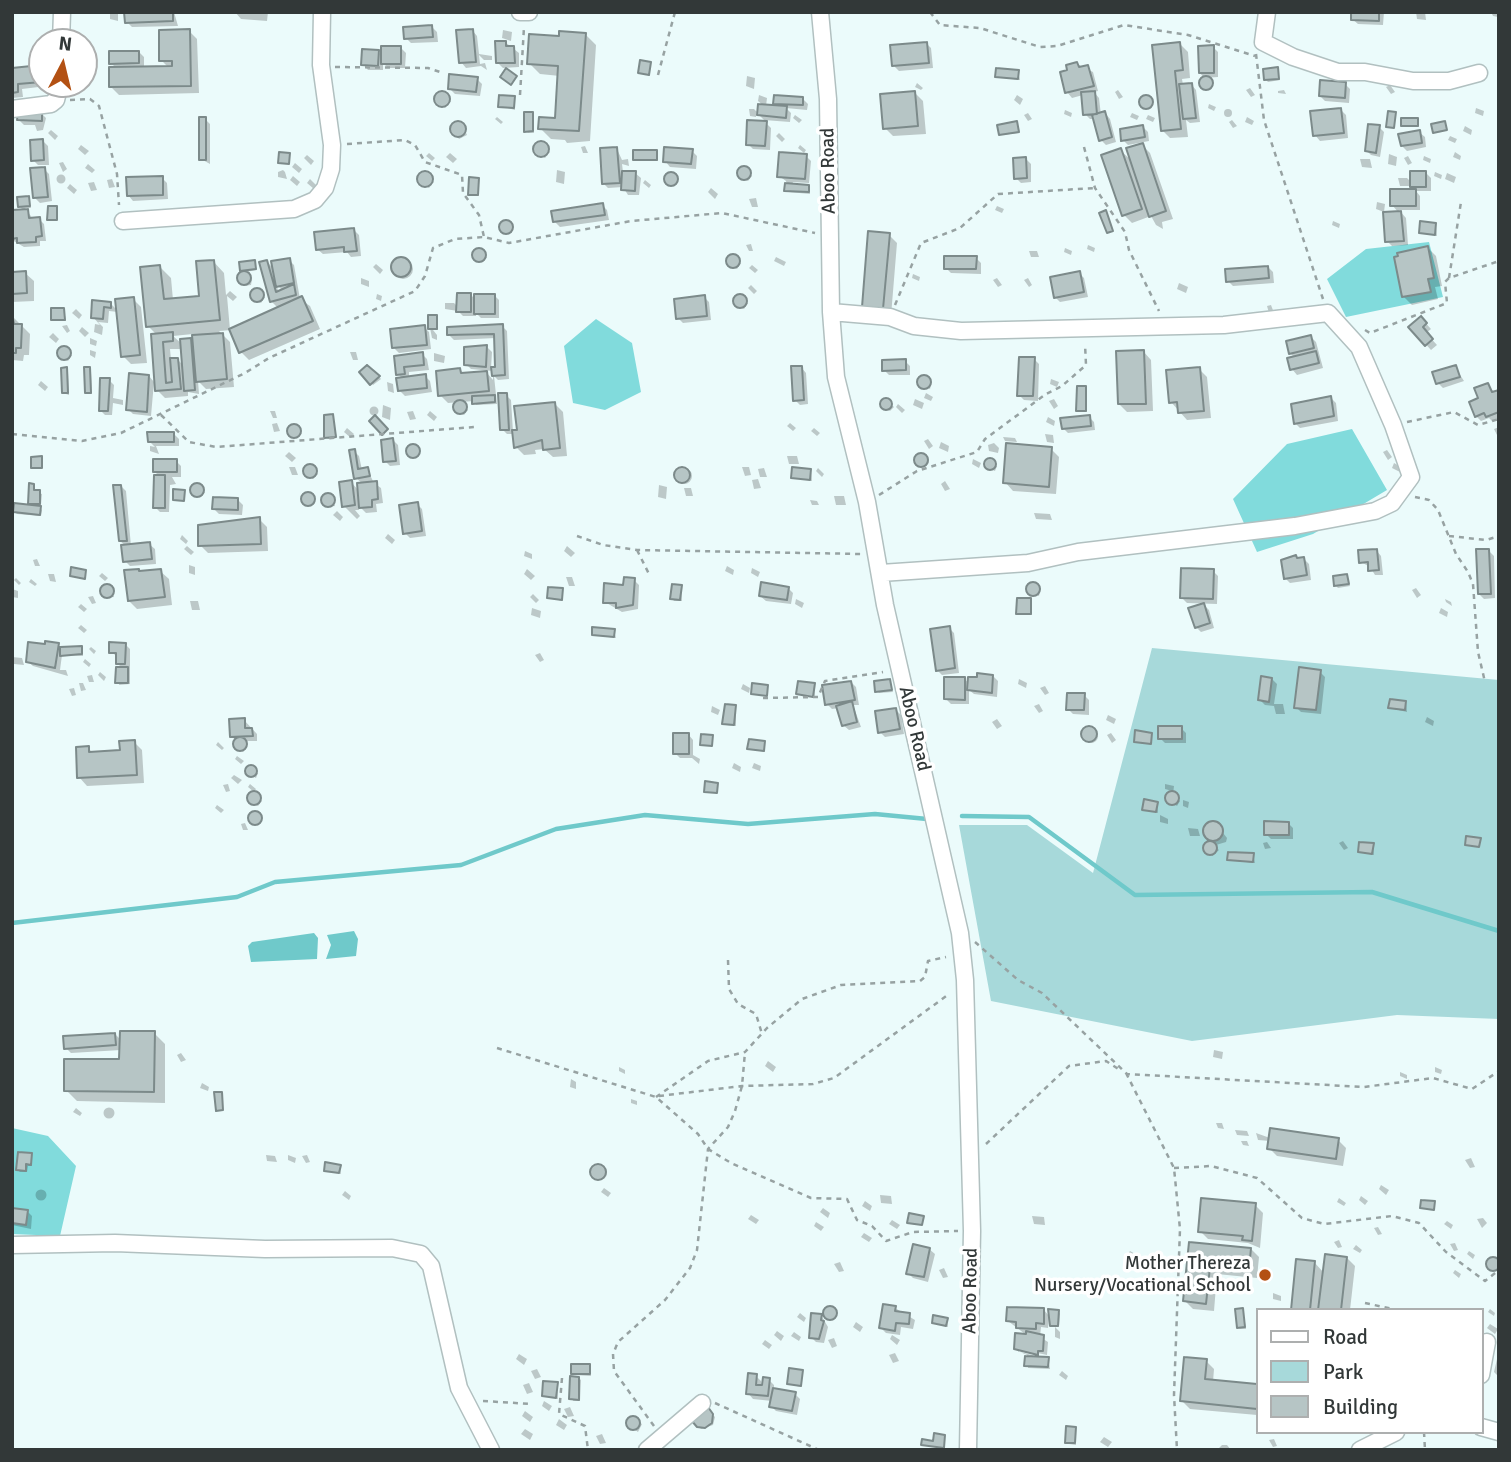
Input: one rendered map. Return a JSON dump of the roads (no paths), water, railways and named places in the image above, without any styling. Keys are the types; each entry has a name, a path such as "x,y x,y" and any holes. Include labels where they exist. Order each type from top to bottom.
{"street":[{"path":"123,221 294,209 316,200 325,188 331,169 332,145 321,65 322,12"},
{"name":"Aboo Road","path":"820,12 828,99 831,313 836,377 867,502 885,605 963,953 972,1231 968,1450"},
{"path":"1267,12 1259,49 1338,72 1365,72 1413,81 1449,81 1479,73"},
{"path":"12,109 51,104 54,98"},
{"path":"831,313 890,317 914,326 961,331 1224,325 1328,313 1359,347 1393,425 1411,477 1402,494 1375,511 1295,526 1078,552 1028,563 881,572"},
{"path":"12,1245 115,1243 265,1249 392,1248 421,1254 431,1266 458,1388 491,1450"},
{"path":"1483,1364 1487,1342"},
{"path":"647,1450 702,1403"},
{"path":"1360,1450 1392,1434"}],"waterway":[{"path":"12,923 237,897 275,882 461,865 556,829 645,815 748,824 875,814 927,819"},
{"path":"962,816 1029,817 1135,895 1372,892 1499,931"}],"place":[{"name":"Mother Thereza Nursery/Vocational School","path":"1265,1275"}]}
